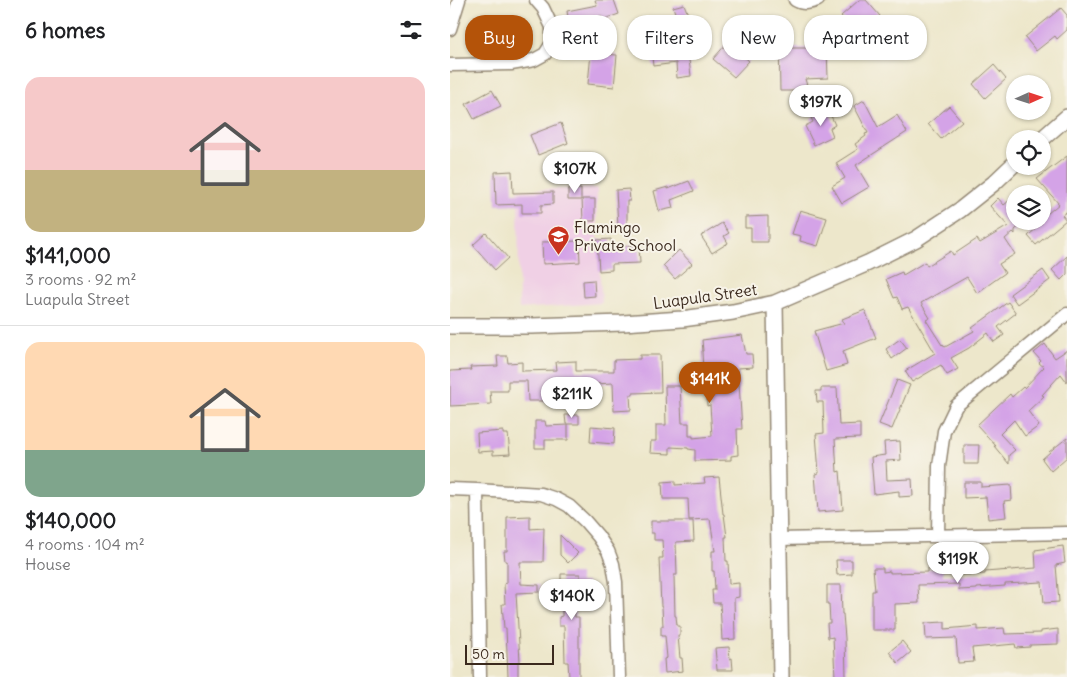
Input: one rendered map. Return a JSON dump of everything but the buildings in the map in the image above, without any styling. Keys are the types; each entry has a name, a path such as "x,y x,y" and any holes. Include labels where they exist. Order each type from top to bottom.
{"street":[{"path":"450,29 459,0"},
{"path":"450,65 512,64 534,60 544,54 552,43 552,26 543,8 536,0"},
{"path":"795,0 810,3 818,0"},
{"path":"1051,131 1067,117"},
{"name":"Luapula Street","path":"450,326 540,326 682,319 734,312 775,303 868,263 916,239 960,210 1006,171"},
{"path":"775,303 781,677"},
{"path":"938,536 940,466 944,431 956,406 1067,314"},
{"path":"450,489 541,494 569,506 585,521 608,551 613,564 616,582 619,677"},
{"path":"478,490 480,677"},
{"path":"779,539 1067,533"}],"shaded area":[{"name":"Flamingo Private School","path":"597,188 597,240 602,303 519,309 518,190"}],"place":[{"name":"Flamingo Private School","path":"558,255"}]}
